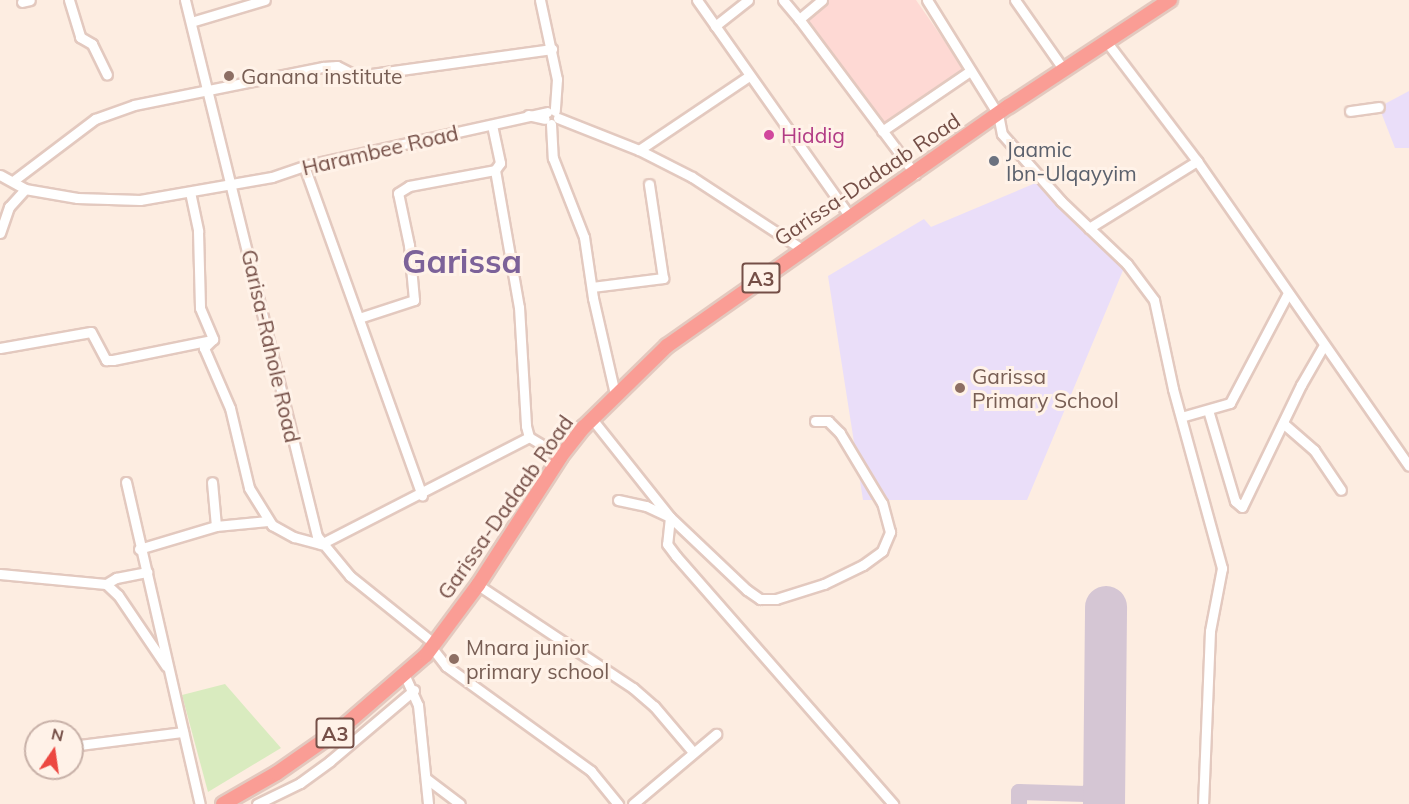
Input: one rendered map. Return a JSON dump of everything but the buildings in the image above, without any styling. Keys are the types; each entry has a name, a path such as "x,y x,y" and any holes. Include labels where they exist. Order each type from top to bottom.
{"highway":[{"name":"Garissa-Dadaab Road","path":"433,646 478,585 561,456 615,394 667,346 802,249 915,174 998,114 1170,0"},
{"name":"A3","path":"223,804 325,740 405,676 433,646"}],"street":[{"path":"69,0 80,37 92,44 107,75"},
{"name":"Garisa-Rahole Road","path":"185,0 232,182 309,514 321,544 350,576 433,646 446,666 591,771 618,804"},
{"path":"191,22 265,0"},
{"path":"540,0 552,49 559,96 551,117 553,158 584,237 592,287 615,394"},
{"path":"697,0 851,218"},
{"path":"715,26 748,0"},
{"path":"783,0 915,174"},
{"path":"799,19 822,0"},
{"path":"927,0 998,114 1002,134 1089,228 1127,264 1154,300 1180,417 1222,568 1210,631 1203,804"},
{"path":"1015,0 1064,70"},
{"path":"1106,41 1197,161 1409,466"},
{"path":"13,181 95,119 134,105 207,88 331,65 357,76 552,49"},
{"path":"882,131 970,71"},
{"path":"639,150 749,76"},
{"path":"1350,111 1379,107"},
{"name":"Harambee Road","path":"25,189 108,200 140,200 232,182 272,177 304,166 528,115 551,117 639,150 692,177 802,249"},
{"path":"359,318 414,300 409,245 398,193 409,186 495,170 500,163 492,125"},
{"path":"1089,228 1197,161"},
{"path":"304,166 422,496"},
{"path":"495,170 519,307 522,394 529,437"},
{"path":"0,175 25,189 9,207 0,233"},
{"path":"592,287 663,278 649,184"},
{"path":"190,192 198,231 200,308 213,339"},
{"path":"1180,417 1230,403 1288,293"},
{"path":"0,348 85,331 95,335 106,360 113,360 213,339"},
{"path":"213,339 204,348 231,408 249,488 268,521 294,537 321,544 422,496 529,437"},
{"path":"1208,410 1235,501 1242,507 1324,345"},
{"path":"592,419 670,517 760,598 776,599 824,584 863,565 882,551 890,532 882,503 840,433 828,421 815,421"},
{"path":"1284,424 1314,450 1341,490"},
{"path":"529,437 561,456"},
{"path":"126,482 139,549 147,572 200,804"},
{"path":"212,482 216,526"},
{"path":"618,500 646,506 670,517"},
{"path":"670,517 667,544 675,556 893,804"},
{"path":"139,549 216,526 268,521"},
{"path":"0,574 106,584 116,578 147,572"},
{"path":"106,584 118,595 170,673"},
{"path":"478,585 633,688 654,706 693,752"},
{"path":"405,676 414,690 429,804"},
{"path":"258,804 300,783 330,761 414,690"},
{"path":"84,744 183,732"},
{"path":"633,804 716,734"},
{"path":"427,779 460,804"}],"shaded area":[{"path":"824,0 916,0 966,72 882,130 799,19"},
{"path":"1409,91 1409,148 1395,148 1379,107"},
{"name":"Garissa Primary School","path":"1038,182 1124,268 1027,500 863,500 828,276 924,219 931,227"}],"green space":[{"path":"225,684 281,748 208,792 182,695"}],"taxiway":[{"path":"1019,804 1019,792 1086,794 1096,784"}],"runway":[{"path":"1104,804 1106,607"}],"place":[{"name":"Ganana institute","path":"229,76"},
{"name":"Hiddig","path":"769,135"},
{"name":"Jaamic Ibn-Ulqayyim","path":"994,161"},
{"name":"Garissa Primary School","path":"960,388"},
{"name":"Mnara junior primary school","path":"454,659"}],"district":[{"name":"Garissa","path":"462,261"}]}
